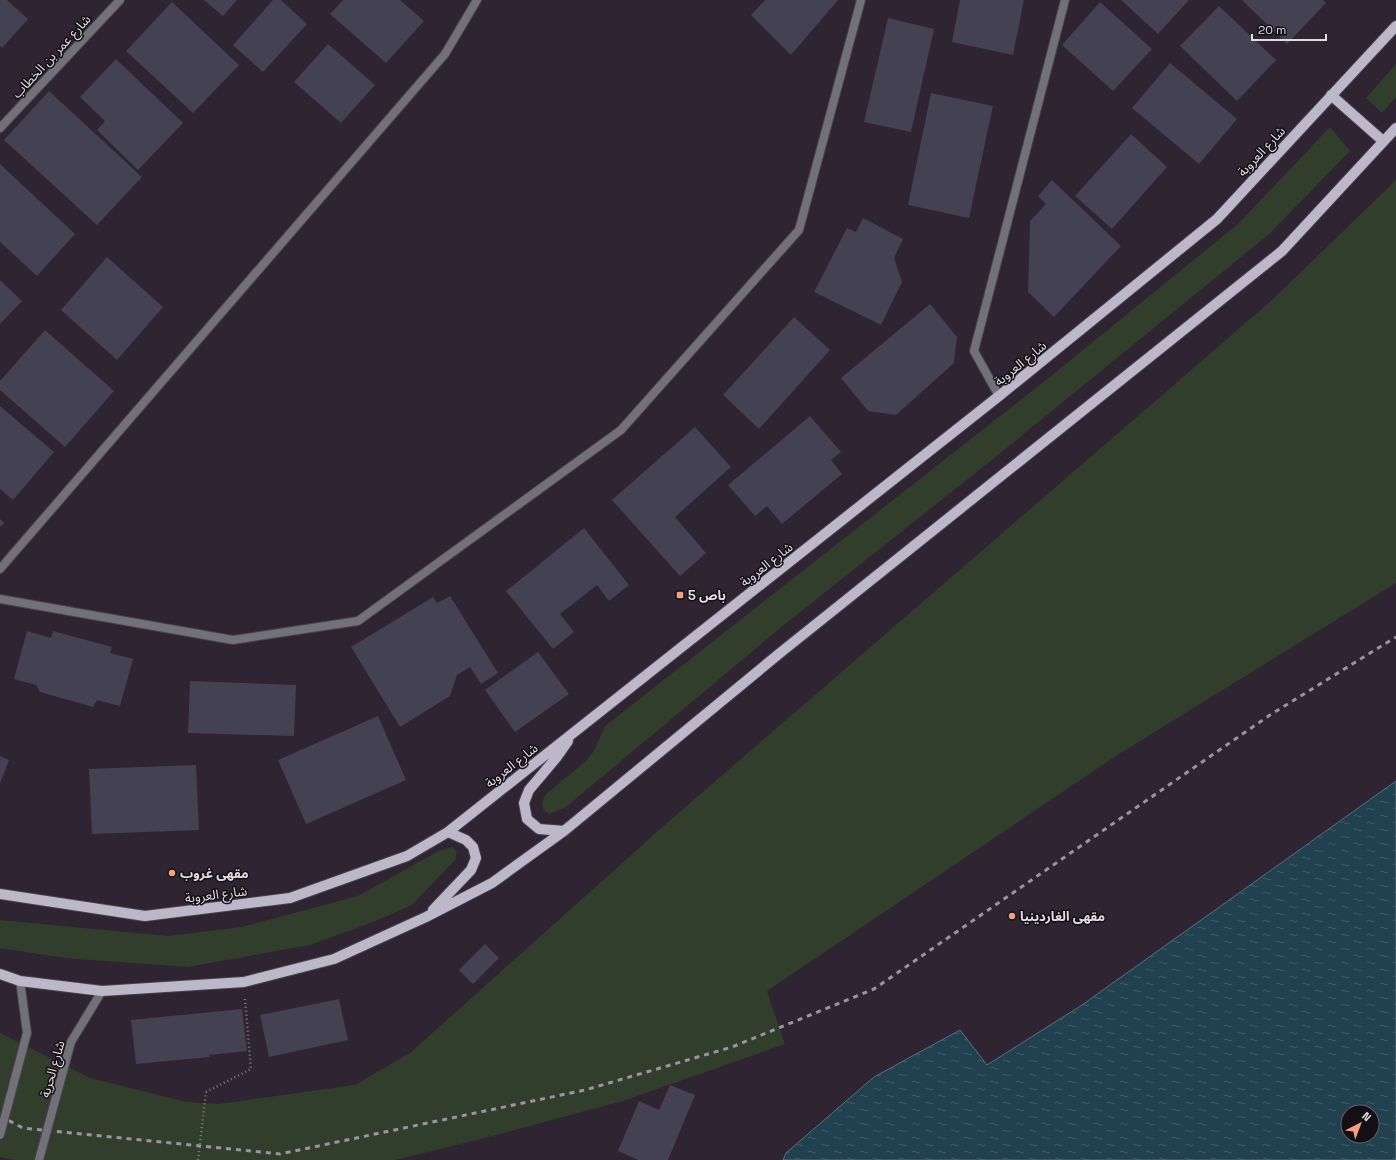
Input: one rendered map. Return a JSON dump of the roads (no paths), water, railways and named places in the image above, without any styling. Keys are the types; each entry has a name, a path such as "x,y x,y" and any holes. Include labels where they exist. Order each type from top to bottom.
{"main road":[{"name":"شارع العروبة","path":"0,894 145,916 290,898 406,856 448,832 999,396 1217,218 1396,26"},
{"path":"1331,95 1383,141"},
{"path":"0,974 20,981 102,991 244,982 334,960 426,917 492,883 564,831 780,653 1282,251 1396,128"},
{"path":"564,831 539,829 527,819 524,803 529,790 556,758 573,733"},
{"path":"426,917 471,870 476,858 473,847 466,840 448,832"}],"street":[{"name":"شارع عمر بن الخطاب","path":"0,128 120,0"},
{"path":"0,569 445,54 477,0"},
{"path":"0,599 233,640 358,621 621,430 799,230 861,0"},
{"path":"999,396 974,351 1066,0"},
{"path":"0,1135 27,1033 20,981"},
{"name":"شارع الحرية","path":"39,1160 71,1042 102,991"}],"water":[{"path":"1396,781 1396,1160 783,1160 786,1153 874,1077 960,1030 987,1065 1082,1005"}],"railway":[{"path":"0,1116 23,1128 280,1154 585,1090 732,1047 874,989 1270,715 1396,637"}],"place":[{"name":"باص 5","path":"680,595"},
{"name":"مقهى غروب","path":"172,873"},
{"name":"مقهى الغاردينيا","path":"1012,916"}]}
